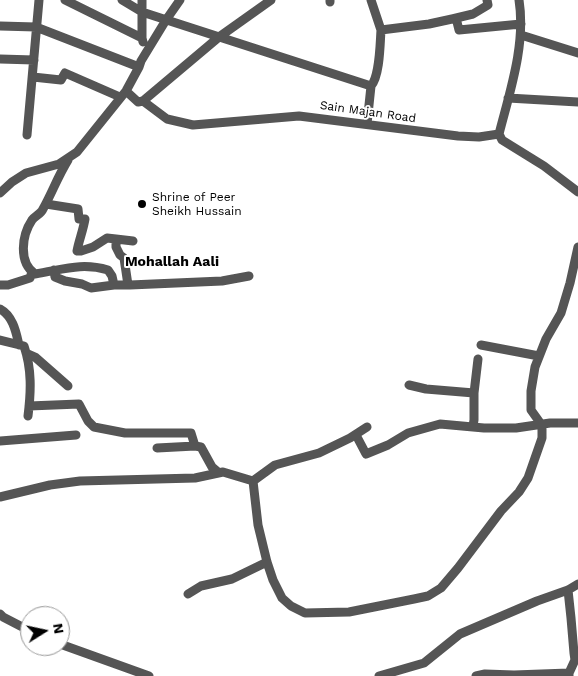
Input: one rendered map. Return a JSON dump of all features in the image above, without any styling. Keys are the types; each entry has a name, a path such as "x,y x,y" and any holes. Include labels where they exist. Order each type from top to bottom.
{"street":[{"path":"27,135 39,0"},
{"path":"65,0 142,38"},
{"path":"122,0 142,12 371,86"},
{"path":"142,0 142,38 147,52"},
{"path":"0,193 26,172 59,164 77,152 123,94 141,61 180,0"},
{"path":"142,101 219,37 271,0"},
{"path":"367,124 371,86 375,82 379,60 381,30 371,0"},
{"path":"381,30 429,24 473,14 488,5 487,0"},
{"path":"519,0 522,35 499,134 502,140 544,166 578,192"},
{"path":"456,18 459,30 520,24"},
{"path":"0,26 36,26 139,67"},
{"path":"522,35 578,54"},
{"path":"0,59 34,60"},
{"name":"Sain Majan Road","path":"33,77 62,80 65,73 123,94 138,102 142,101 167,119 193,125 299,116 458,136 479,137 499,134"},
{"path":"508,98 578,102"},
{"path":"71,156 62,170 42,212 34,218 26,230 24,257 30,270 35,274 79,266 96,266 108,270 114,285"},
{"path":"46,204 78,209 79,218 85,220 78,241 77,251 93,247 107,238 133,241"},
{"path":"116,239 116,246 120,255 124,258 128,285"},
{"path":"254,480 258,525 267,562 282,598 291,606 305,613 349,612 428,596 441,588 519,492 528,478 542,438 541,424 531,410 531,391 535,368 546,339 561,313 578,247"},
{"path":"54,270 55,277 91,288 114,285 222,281 249,276"},
{"path":"0,285 8,285 30,278 32,272"},
{"path":"0,309 11,318 19,345"},
{"path":"0,340 24,346 31,388 29,411 79,404 88,421 94,427 125,433 191,433 195,446"},
{"path":"481,345 539,356"},
{"path":"26,353 35,357 68,386"},
{"path":"473,426 478,359"},
{"path":"409,385 426,389 474,393"},
{"path":"356,435 366,454 388,445 408,433 440,424 484,428 516,428 550,423 578,423"},
{"path":"0,497 50,485 80,481 194,478 223,472 254,480 275,466 319,453 356,435 367,427"},
{"path":"0,441 76,435"},
{"path":"158,448 201,447 212,467 219,473"},
{"path":"188,594 201,586 232,579 267,562"},
{"path":"379,676 424,663 460,634 537,601 568,590 578,584"},
{"path":"476,676 485,674 569,674 577,660 574,653 568,590"},
{"path":"0,614 20,626"},
{"path":"70,648 149,676"}],"place":[{"name":"Shrine of Peer Sheikh Hussain","path":"142,204"}],"district":[{"name":"Mohallah Aali","path":"172,262"}]}
